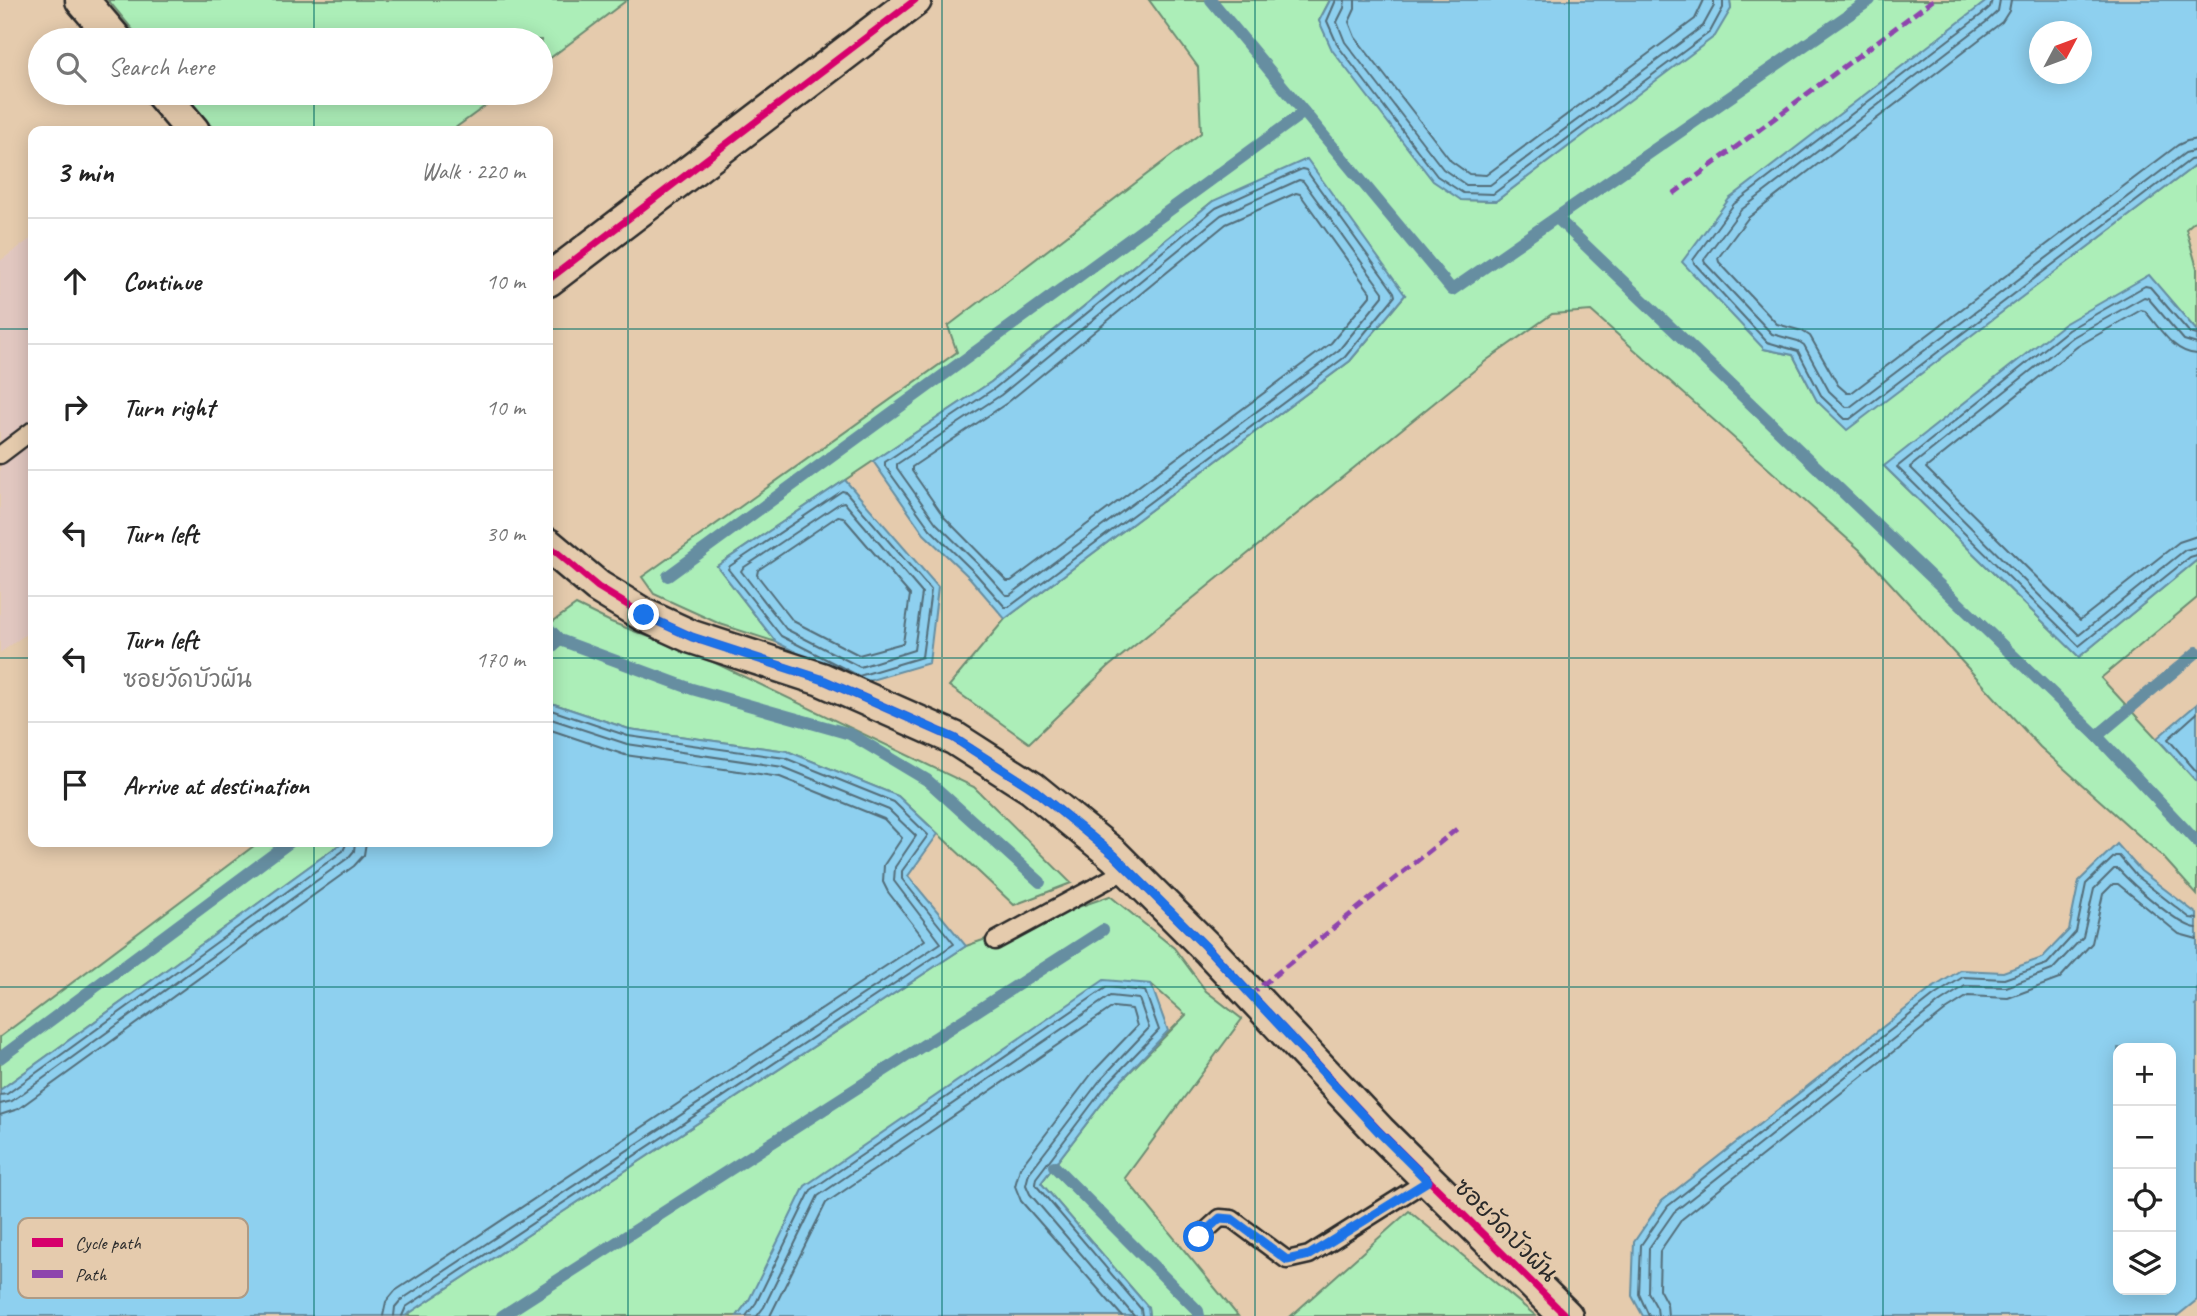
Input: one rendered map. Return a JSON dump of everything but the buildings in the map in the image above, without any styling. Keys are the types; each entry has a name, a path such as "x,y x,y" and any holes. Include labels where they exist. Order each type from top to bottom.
{"street":[{"path":"82,0 106,28"},
{"path":"553,277 915,0"},
{"path":"171,105 189,126"},
{"name":"ซอยวัดบัวผัน","path":"553,549 598,586 644,615 692,637 821,679 954,738 1032,788 1128,869 1210,951 1378,1131 1566,1316"}],"lane":[{"path":"0,455 28,434"},
{"path":"995,941 1128,869"},
{"path":"1199,1237 1220,1218 1232,1219 1287,1260 1309,1255 1428,1181"}],"shaded area":[{"path":"28,241 28,633 0,653 0,261"}],"green space":[{"path":"108,0 627,0 553,56 553,28 131,28"},
{"path":"1149,0 1330,0 1319,21 1461,200 1496,201 1567,147 1731,9 1730,0 1988,0 1976,10 1764,349 1793,355 1817,401 1847,429 2197,164 2197,219 2186,229 2197,268 2197,331 2149,276 1884,466 2079,657 2197,560 2197,598 2101,678 2197,782 2197,895 2163,857 2040,747 1860,550 1591,311 1552,314 1487,360 1108,667 1029,743 949,686 1005,619 1350,361 1405,295 1213,201 991,382 717,566 776,642 720,624 654,594 642,577 957,352 948,326 1201,133 1198,67"},
{"path":"194,105 487,105 458,126 211,126"},
{"path":"576,605 611,622 711,661 974,787 1071,883 1014,905 898,796 787,751 629,729 553,704 553,621"},
{"path":"252,847 336,847 0,1090 0,1037"},
{"path":"1110,896 1174,948 1206,991 1242,1019 1125,1178 1238,1316 1149,1316 1148,1307 1041,1183 1113,1089 1186,1015 1151,984 749,1300 737,1316 405,1316 966,946"},
{"path":"1409,1211 1536,1316 1291,1316"}],"water":[{"path":"1330,0 1730,0 1731,9 1715,36 1496,201 1461,200 1433,181 1332,50 1319,21"},
{"path":"1988,0 2197,0 2197,164 1847,430 1817,401 1793,355 1764,349 1682,262 1729,199"},
{"path":"1307,159 1405,295 1350,361 1005,619 970,578 924,534 873,461 991,382 1213,201"},
{"path":"2149,275 2197,331 2197,560 2079,657 1884,466 2064,324"},
{"path":"845,480 938,587 929,663 858,684 776,642 717,566"},
{"path":"553,704 629,729 787,751 898,796 938,834 908,876 966,946 405,1316 0,1316 0,1090 336,847 553,847"},
{"path":"2197,704 2197,782 2157,738"},
{"path":"2117,844 2141,871 2197,914 2197,1300 2177,1316 1643,1316 1632,1296 1634,1242 1662,1201 1931,989 1961,970 2003,972 2042,958 2069,930 2079,881"},
{"path":"1104,980 1151,984 1168,1031 1113,1089 1041,1183 1148,1307 1149,1316 737,1316 749,1300 805,1186"}],"waterway":[{"path":"1211,0 1452,290 1870,0"},
{"path":"668,576 1304,112"},
{"path":"1557,218 2097,736 2197,842"},
{"path":"553,633 560,640 692,689 850,734 927,780 1040,882"},
{"path":"553,646 560,640"},
{"path":"2097,736 2197,652"},
{"path":"0,1058 283,847"},
{"path":"502,1316 1103,930"},
{"path":"1054,1166 1198,1311 1199,1316"}],"marked path":[{"path":"1673,194 1933,0"},
{"path":"1250,995 1458,828"}],"cycle path":[{"path":"553,276 915,0"},
{"path":"553,549 598,587 644,615 692,637 821,679 954,738 1032,788 1114,855 1210,951 1379,1131 1566,1316"}],"route":[{"path":"644,615 692,637 821,679 954,738 1032,788 1114,855 1210,951 1428,1181 1309,1255 1287,1260 1232,1219 1220,1218 1199,1237"}]}
